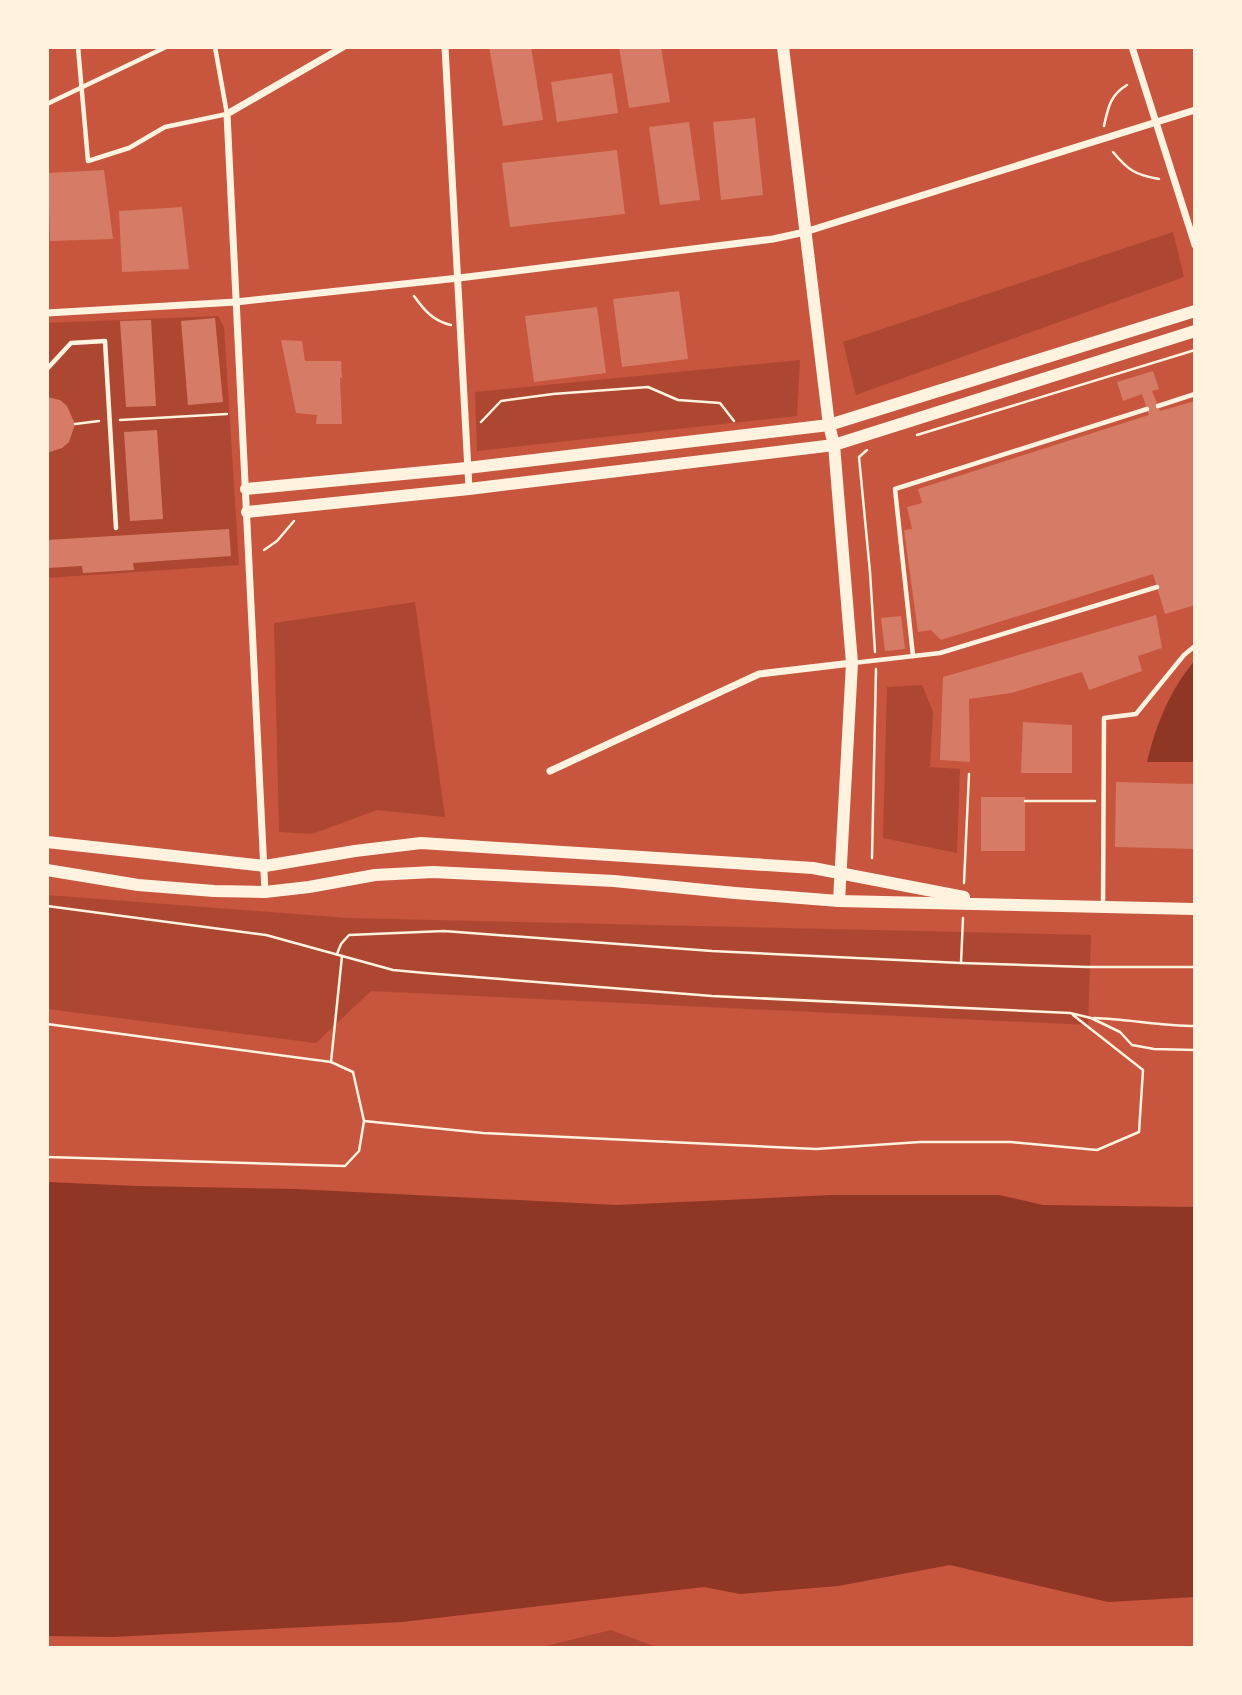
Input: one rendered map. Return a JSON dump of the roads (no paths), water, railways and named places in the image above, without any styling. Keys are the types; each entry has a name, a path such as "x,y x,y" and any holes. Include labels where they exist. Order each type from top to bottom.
{"street":[{"path":"265,891 227,114 343,47"},
{"path":"445,47 469,489"},
{"path":"783,47 829,425 834,445 852,663 839,901"},
{"path":"1132,47 1195,245"},
{"path":"47,313 236,302 774,239 805,232 1195,110"},
{"path":"246,489 467,468 829,425 1195,312"},
{"path":"247,512 469,489 834,445 1195,331"},
{"path":"550,771 759,674 852,663"},
{"path":"47,842 265,866 421,843 813,868 998,904"},
{"path":"47,870 138,885 214,891 265,891 309,887 375,875 433,872 614,881 735,894 839,901 1195,908"}],"lane":[{"path":"78,47 88,161 129,148 164,127 227,114 215,47"},
{"path":"47,104 166,47"},
{"path":"47,369 71,343 105,341 116,528"},
{"path":"1158,406 1195,394"},
{"path":"913,656 895,489 1147,410"},
{"path":"852,663 940,653 1157,587"},
{"path":"1103,906 1104,718 1136,714 1184,655 1195,646"}]}
